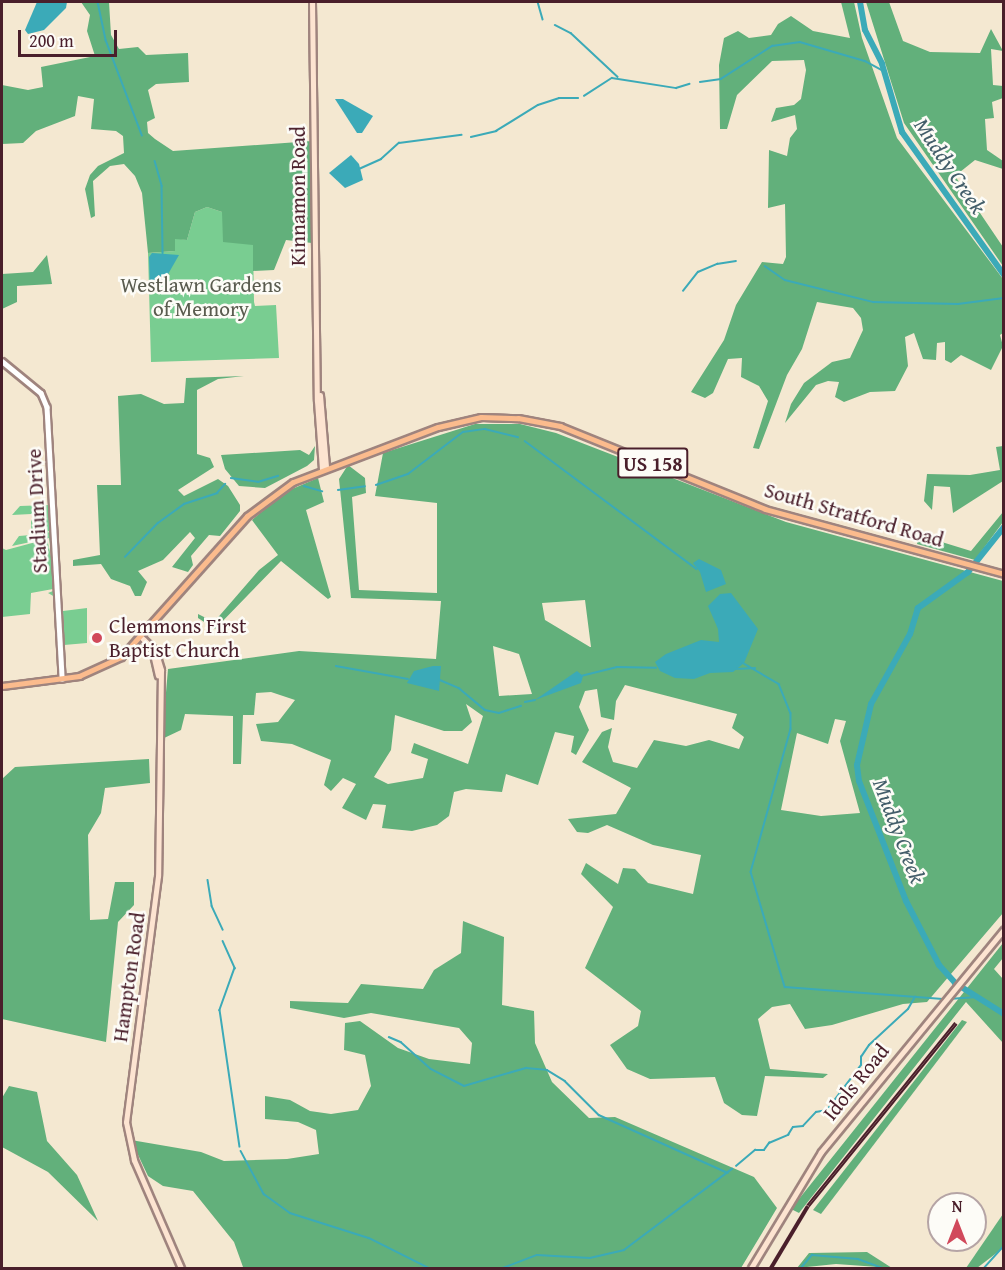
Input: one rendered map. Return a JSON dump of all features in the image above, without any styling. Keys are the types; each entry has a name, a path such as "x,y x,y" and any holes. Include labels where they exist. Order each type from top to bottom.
{"main road":[{"name":"Kinnamon Road","path":"312,2 319,391 324,468"},
{"name":"South Stratford Road","path":"324,468 460,421 490,417 531,420 560,426 765,509 1004,573"},
{"name":"US 158","path":"2,686 62,679 105,667 142,638 256,508 280,489 324,468"},
{"name":"Hampton Road","path":"142,638 149,641 159,658 158,876 126,1122 134,1160 181,1269"},
{"name":"Idols Road","path":"752,1269 813,1164 1004,929"}],"street":[{"name":"Stadium Drive","path":"2,361 41,393 47,407 62,679"}],"green space":[{"path":"81,2 109,2 111,35 119,49 138,47 146,55 188,53 189,82 156,84 148,90 155,118 147,122 148,133 173,151 312,141 312,243 286,240 274,270 253,271 253,245 223,242 222,212 207,207 195,212 187,240 175,239 175,251 148,253 142,193 135,176 124,164 110,166 93,181 95,216 91,218 85,189 90,175 98,166 124,153 123,136 116,131 91,129 94,99 78,96 75,116 36,131 23,143 2,144 2,85 28,90 43,87 41,67 95,56 87,31 90,15"},
{"path":"841,2 854,2 862,38 897,138 1003,279 1003,333 1000,335 1003,346 991,370 961,355 951,363 945,360 945,342 937,343 936,360 923,359 914,333 905,337 908,366 895,391 870,392 844,402 835,397 839,382 828,381 816,385 785,423 791,404 804,383 832,362 850,358 863,330 861,318 853,308 817,302 802,349 787,375 759,449 753,448 768,401 759,386 741,377 742,358 728,359 713,393 705,398 691,392 724,340 736,305 762,262 783,264 786,257 785,204 768,208 769,150 787,156 790,138 797,129 795,115 771,122 776,108 794,105 801,99 806,70 804,60 772,61 737,95 727,129 720,129 719,65 724,38 738,31 749,38 771,35 778,24 791,16 813,31 850,38"},
{"path":"866,2 889,2 903,41 930,52 980,53 991,29 1003,51 991,49 993,85 1003,86 1003,98 992,102 994,118 985,119 987,150 1003,161 1003,169 975,160 955,176 1003,247 1003,266 904,123"},
{"name":"Westlawn Gardens of Memory","path":"207,207 222,212 253,244 254,302 255,306 276,305 279,358 151,362 148,253 175,251 175,238 187,240 195,212"},
{"path":"47,255 52,284 17,286 17,302 2,309 2,274 33,272"},
{"path":"244,376 218,379 197,390 197,454 210,458 214,467 178,490 184,496 218,479 228,486 240,505 240,511 220,536 209,535 191,556 193,565 188,572 172,567 195,538 190,532 163,560 138,571 147,582 141,596 135,596 130,586 111,579 101,564 73,566 73,560 100,555 97,485 121,485 118,396 141,394 164,404 184,403 186,378"},
{"path":"475,424 520,424 556,433 786,522 1003,581 1003,913 927,1002 903,1004 832,1025 805,1029 790,1004 772,1007 758,1019 770,1069 828,1074 823,1078 765,1076 757,1116 742,1115 724,1103 715,1077 650,1079 627,1069 610,1045 638,1026 641,1011 585,968 613,907 581,874 586,863 618,884 623,868 635,869 648,883 693,894 701,855 653,845 607,825 588,833 577,832 568,819 616,814 631,788 582,762 602,732 612,728 608,747 613,762 637,768 654,740 686,746 709,740 739,749 744,737 732,728 737,714 625,685 616,701 614,720 601,717 597,689 585,691 579,707 589,730 576,755 571,752 574,736 555,732 538,785 506,774 502,792 466,789 454,792 449,816 437,825 412,831 382,828 386,805 373,804 366,820 342,808 356,784 343,778 331,791 324,785 331,760 292,744 261,741 256,724 278,722 295,700 271,692 256,693 254,715 243,715 241,764 233,764 233,716 185,714 181,730 162,739 168,669 299,651 436,659 441,601 351,598 339,479 348,465 365,478 366,493 352,497 359,590 437,593 437,503 375,496 383,453","holes":["585,600 591,647 545,620 542,603","493,646 519,654 532,694 499,696","466,704 483,716 468,764 414,743 411,753 428,759 423,778 388,784 374,777 391,750 395,715 444,731 462,731 472,722","835,719 846,721 840,741 860,813 821,816 781,810 797,733 828,744"]},
{"path":"315,446 314,460 307,466 265,488 239,486 225,469 221,455 300,450 309,455"},
{"path":"1003,446 1003,481 953,513 950,487 934,486 932,510 924,501 927,474 970,475 1000,470 996,447"},
{"path":"318,478 324,502 306,510 331,597 328,599 281,561 215,629 198,618 198,614 214,622 259,570 278,555 252,520 285,492"},
{"path":"49,505 51,530 47,532 51,533 55,597 48,593 53,589 31,593 30,614 2,617 2,548 6,550 47,539 52,561 49,538 12,546 19,536 31,535 31,519 33,524 36,523 33,517 38,518 40,524 43,519 31,514 12,515 20,506"},
{"path":"1003,512 1003,522 975,560 917,544 919,535 971,551"},
{"path":"87,608 87,643 64,645 63,611"},
{"path":"149,759 150,783 105,788 101,813 88,835 90,920 108,919 115,882 134,882 134,905 118,922 106,1042 2,1019 2,779 15,767"},
{"path":"463,921 504,937 502,1005 534,1011 535,1043 552,1082 589,1118 615,1117 754,1177 777,1208 741,1268 243,1267 234,1242 193,1191 163,1186 148,1176 131,1140 201,1152 224,1161 287,1159 319,1154 316,1130 298,1122 265,1119 265,1096 290,1100 310,1111 331,1114 358,1110 371,1086 365,1055 344,1050 345,1023 360,1021 398,1048 429,1059 470,1064 472,1043 459,1028 371,1013 344,1018 290,1008 290,1001 348,1003 361,984 423,989 434,970 461,953"},
{"path":"1003,943 1003,958 994,969 1003,979 1003,1043 966,1002 799,1213 791,1209"},
{"path":"962,1020 967,1022 821,1214 813,1210"},
{"path":"9,1086 37,1092 47,1141 77,1175 98,1221 48,1172 2,1147 2,1098"},
{"path":"1003,1214 1003,1248 977,1268 966,1268 977,1252 987,1252 987,1237"},
{"path":"867,1252 892,1268 836,1264 797,1268 809,1253"}],"water":[{"path":"37,2 67,2 66,8 44,30 28,34 25,30"},
{"path":"335,99 343,99 373,116 362,133 357,133"},
{"path":"351,155 359,164 363,180 345,188 329,173"},
{"path":"152,253 179,255 167,276 150,290 149,257"},
{"path":"699,559 721,570 726,584 706,592 700,572 693,563"},
{"path":"731,593 758,629 744,663 733,672 710,673 694,679 675,678 660,671 655,662 666,654 701,640 719,642 718,629 708,606 720,594"},
{"path":"441,666 439,691 407,683 414,671"},
{"path":"577,671 583,676 581,683 535,700"}],"waterway":[{"path":"98,2 106,40 142,135"},
{"path":"538,2 543,19"},
{"name":"Muddy Creek","path":"860,2 865,30 882,64 902,132 1004,275"},
{"path":"555,25 571,33 618,77"},
{"path":"700,82 721,79 772,46 800,42 865,61 884,71"},
{"path":"584,96 612,78 676,88 689,84"},
{"path":"471,137 496,131 538,105 559,98 578,98"},
{"path":"359,169 381,159 399,143 461,135"},
{"path":"155,161 162,186 163,253"},
{"path":"683,291 698,272 717,264 736,261"},
{"path":"765,266 785,280 873,302 958,304 1004,298"},
{"path":"376,485 408,474 463,432 485,429 518,437"},
{"path":"525,441 697,569"},
{"path":"231,478 258,482 278,476"},
{"path":"125,557 158,523 184,504 217,493 225,484"},
{"path":"304,486 322,491"},
{"path":"338,490 365,486"},
{"name":"Muddy Creek","path":"1004,527 968,572 918,608 910,634 871,704 857,765 859,781 906,901 939,965 955,983 1004,1014"},
{"path":"743,663 779,684 791,713 791,729 751,872 785,987 943,999"},
{"path":"336,666 408,679"},
{"path":"581,676 617,667 656,668"},
{"path":"736,669 755,668"},
{"path":"440,680 459,688 485,710 499,713 521,706"},
{"path":"525,702 535,700"},
{"path":"208,880 212,906 223,930"},
{"path":"223,941 235,968 220,1010 240,1147"},
{"path":"736,1166 755,1150 764,1150 769,1143 788,1135 793,1127 803,1126 816,1112 827,1110 861,1065 861,1057 869,1045 908,1009 915,997"},
{"path":"948,999 974,997"},
{"path":"389,1037 401,1042 431,1069 464,1086 526,1068 547,1070 565,1081 599,1115 728,1173"},
{"path":"241,1151 264,1194 290,1213 369,1238 429,1268"},
{"path":"503,1268 537,1255 590,1258 624,1250 732,1169"},
{"path":"984,1268 1004,1246"},
{"path":"801,1268 812,1255 858,1259 883,1268"}],"railway":[{"path":"771,1268 808,1206 956,1023"}],"place":[{"name":"Clemmons First Baptist Church","path":"97,638"}]}
